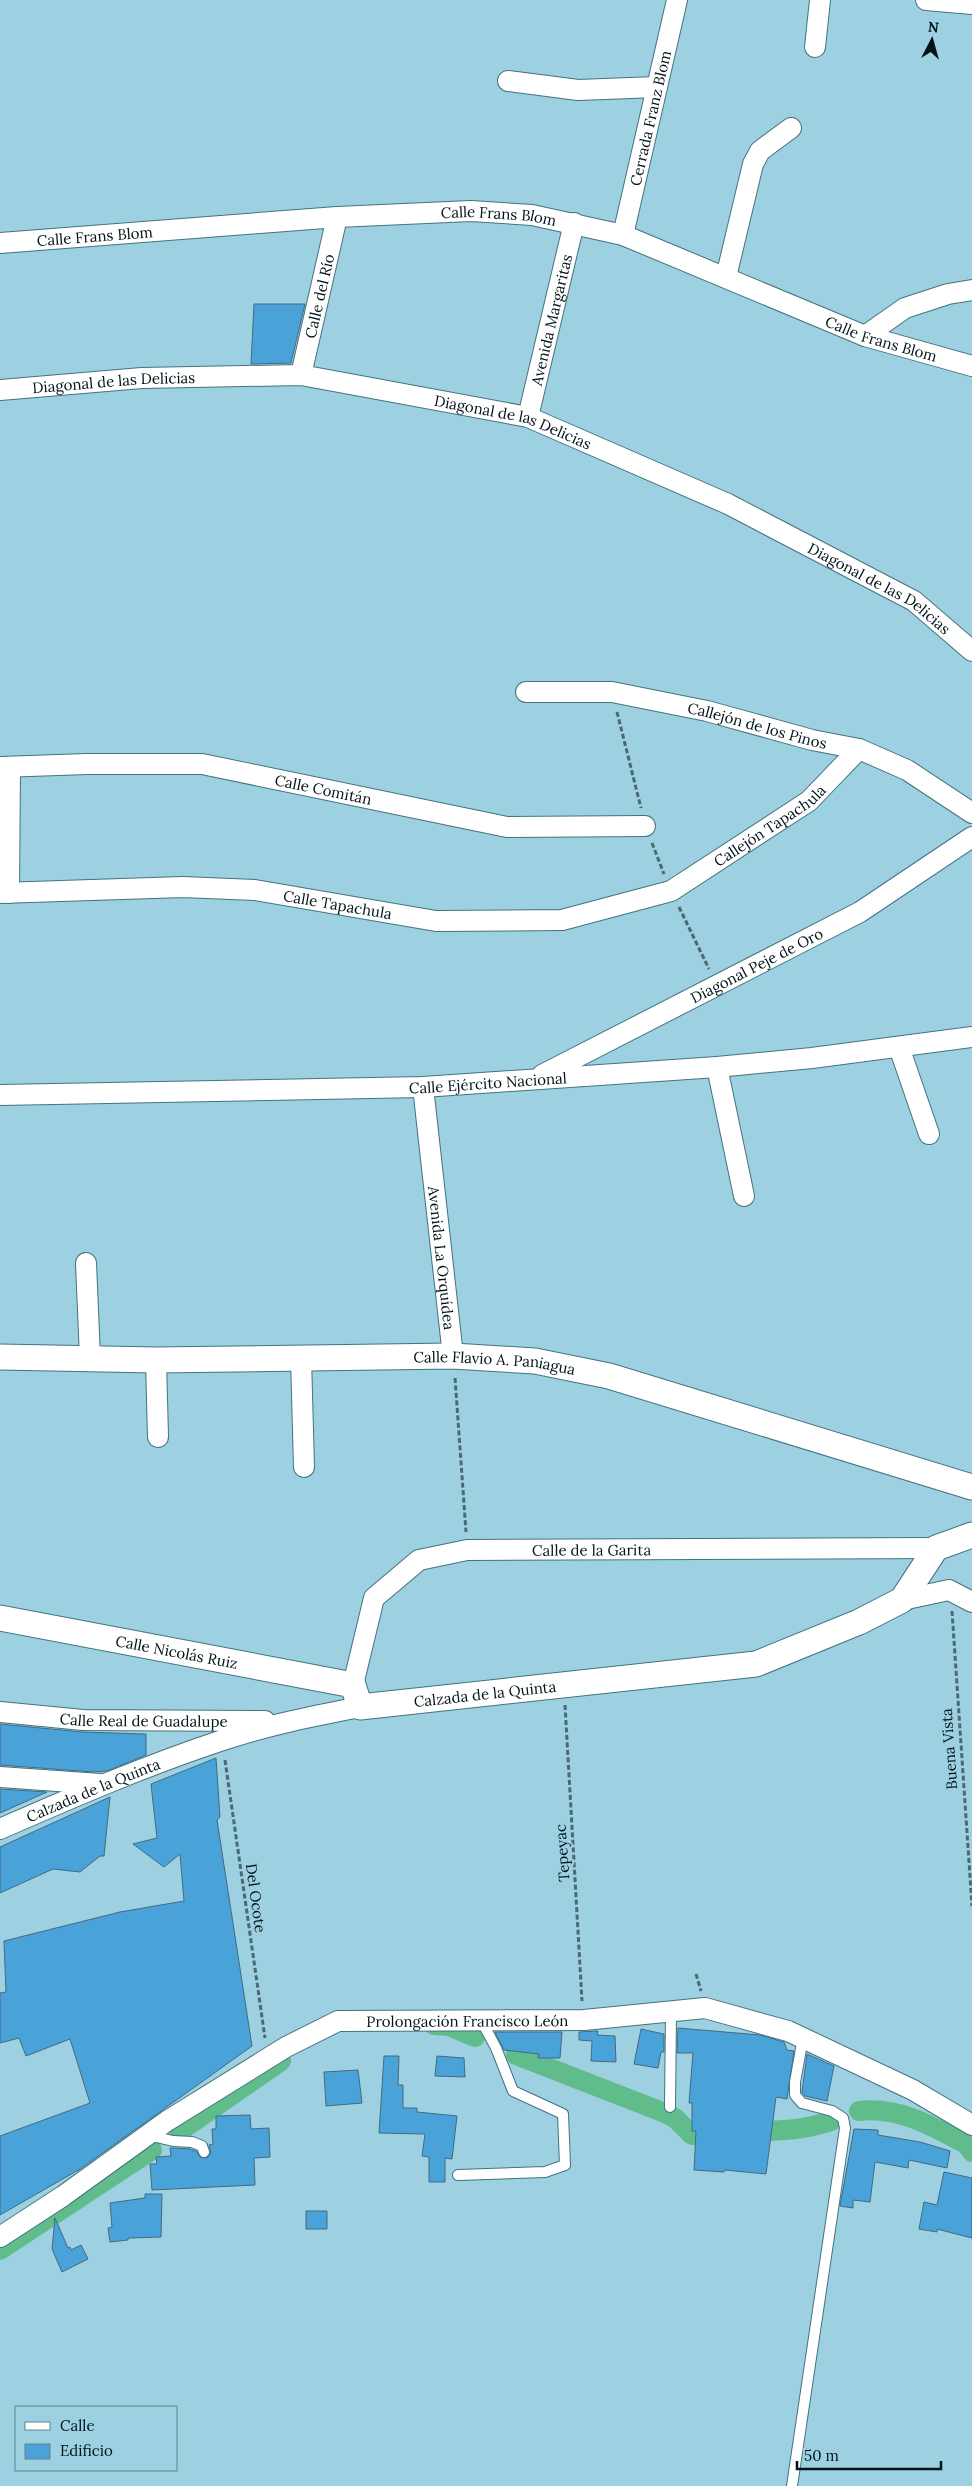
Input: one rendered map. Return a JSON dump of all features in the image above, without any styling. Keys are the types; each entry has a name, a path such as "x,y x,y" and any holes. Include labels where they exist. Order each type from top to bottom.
{"street":[{"name":"Cerrada Franz Blom","path":"623,235 677,0"},
{"path":"815,47 820,0"},
{"path":"926,0 970,3"},
{"path":"508,81 578,90 657,87"},
{"path":"726,277 753,164 760,151 791,128"},
{"name":"Calle Frans Blom","path":"0,243 337,217 471,211 532,215 623,235 866,336 972,366"},
{"name":"Calle del Río","path":"301,375 337,217"},
{"name":"Avenida Margaritas","path":"528,417 574,223"},
{"path":"866,336 905,308 948,294 972,290"},
{"name":"Diagonal de las Delicias","path":"0,390 142,378 301,375 528,417 728,504 914,601 972,651"},
{"name":"Callejón de los Pinos","path":"526,692 612,692 707,711 812,740 859,749 906,770 972,813"},
{"name":"Callejón Tapachula","path":"671,891 809,801 859,749"},
{"name":"Calle Comitán","path":"5,767 87,764 202,764 507,827 645,826"},
{"path":"4,893 5,767"},
{"name":"Diagonal Peje de Oro","path":"534,1080 860,912 972,838"},
{"name":"Calle Tapachula","path":"4,893 183,887 256,890 445,921 562,920 671,891"},
{"name":"Calle Ejército Nacional","path":"0,1095 423,1087 716,1067 972,1037"},
{"path":"899,1047 929,1134"},
{"path":"716,1067 744,1196"},
{"name":"Avenida La Orquídea","path":"423,1087 453,1356"},
{"path":"86,1263 90,1358"},
{"name":"Calle Flavio A. Paniagua","path":"0,1357 156,1360 453,1356 536,1361 609,1376 972,1487"},
{"path":"301,1358 304,1467"},
{"path":"156,1360 158,1436"},
{"name":"Calle de la Garita","path":"357,1696 374,1598 419,1560 467,1550 936,1548 972,1535"},
{"path":"902,1600 936,1548"},
{"path":"951,1591 972,1602"},
{"name":"Calzada de la Quinta","path":"0,1829 104,1784 223,1740 287,1722 357,1696 565,1685 756,1664 859,1622 902,1600 951,1591"},
{"name":"Calle Nicolás Ruiz","path":"0,1618 357,1696"},
{"name":"Calle Real de Guadalupe","path":"0,1712 83,1720 287,1722"},
{"path":"0,1777 104,1784"},
{"name":"Prolongación Francisco León","path":"0,2237 63,2196 147,2135 268,2059 338,2021 584,2020 705,2008 788,2031 913,2090 972,2125"}],"lane":[{"path":"670,2107 671,2012"},
{"path":"458,2174 545,2172 565,2165 562,2114 513,2091 496,2048 481,2020"},
{"path":"792,2486 845,2128 843,2118 832,2111 802,2103 795,2095 795,2082 803,2038"},
{"path":"147,2135 173,2141 192,2142 202,2146 204,2152"}],"path":[{"path":"453,1356 467,1550"},
{"name":"Buena Vista","path":"951,1591 972,1906"},
{"name":"Tepeyac","path":"565,1685 565,1735 584,2020"},
{"name":"Del Ocote","path":"223,1740 268,2059"}],"building":[{"path":"254,304 305,304 291,363 251,364"},
{"path":"0,1724 82,1732 146,1734 146,1755 107,1771 93,1772 0,1765"},
{"path":"216,1758 220,1817 217,1820 252,2046 80,2169 0,2215 0,2136 90,2103 70,2039 26,2056 19,2038 0,2043 0,1993 6,1992 4,1941 120,1912 184,1901 180,1854 164,1867 133,1844 157,1838 151,1784"},
{"path":"0,1789 47,1792 0,1813"},
{"path":"110,1797 104,1856 100,1856 80,1872 53,1869 0,1893 0,1847"},
{"path":"678,2028 760,2035 784,2042 787,2050 794,2051 787,2099 776,2097 766,2174 725,2170 724,2172 694,2170 696,2131 692,2131 692,2103 689,2103 693,2053 677,2053"},
{"path":"641,2029 664,2034 664,2052 661,2052 658,2068 634,2064"},
{"path":"598,2031 597,2035 615,2036 616,2062 591,2061 592,2041 579,2040 579,2032"},
{"path":"495,2032 562,2032 560,2058 538,2058 539,2054 504,2050"},
{"path":"807,2054 834,2066 827,2101 805,2096 802,2092"},
{"path":"384,2056 399,2056 398,2085 403,2085 403,2108 417,2108 417,2112 457,2116 452,2159 445,2158 445,2182 429,2182 429,2157 422,2156 425,2134 379,2133"},
{"path":"437,2056 464,2058 465,2077 435,2076"},
{"path":"358,2070 362,2103 326,2106 324,2072"},
{"path":"250,2115 251,2129 269,2128 270,2157 254,2158 255,2185 152,2190 150,2164 157,2164 156,2157 171,2156 170,2148 173,2148 190,2149 196,2151 200,2157 207,2158 211,2153 209,2145 213,2144 212,2129 216,2129 216,2116"},
{"path":"854,2129 878,2130 878,2135 920,2142 950,2151 947,2168 909,2160 908,2168 875,2162 870,2202 853,2200 853,2208 840,2206"},
{"path":"944,2172 972,2178 972,2238 937,2229 937,2232 919,2229 924,2202 937,2205"},
{"path":"145,2194 162,2194 161,2237 128,2238 128,2240 110,2242 108,2228 112,2227 110,2203 145,2198"},
{"path":"306,2211 327,2211 327,2229 306,2229"},
{"path":"55,2218 68,2248 70,2247 71,2250 81,2245 88,2259 62,2272 52,2249"}],"waterway":[{"path":"434,2025 449,2026 475,2037"},
{"path":"516,2055 665,2113 675,2118 692,2135 729,2136 733,2132 806,2128 831,2121"},
{"path":"180,2131 281,2061"},
{"path":"859,2111 873,2110 901,2114 927,2124 966,2144 972,2152"},
{"path":"0,2250 152,2150"}]}
